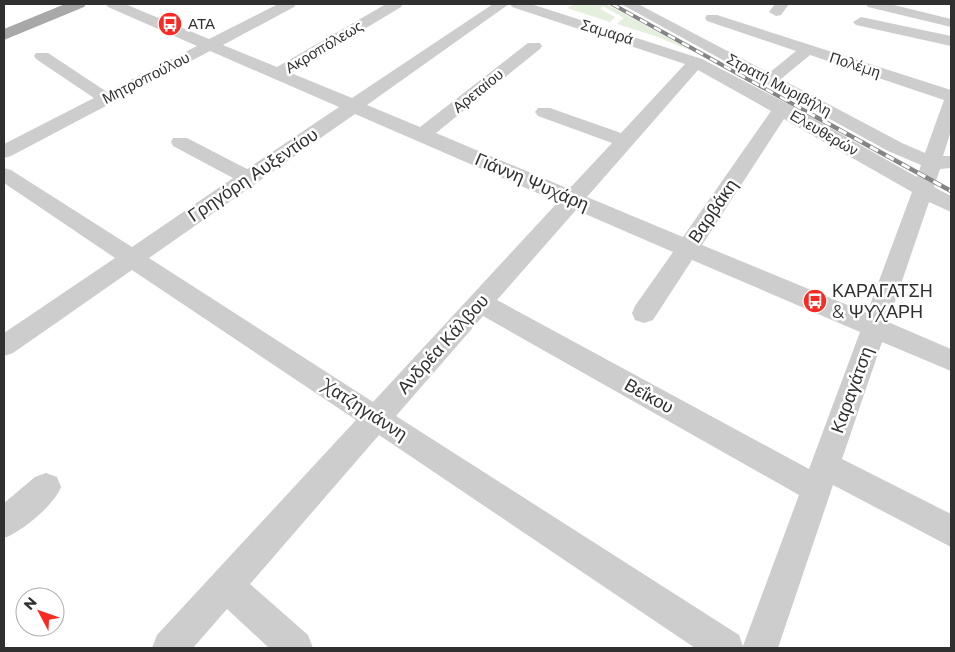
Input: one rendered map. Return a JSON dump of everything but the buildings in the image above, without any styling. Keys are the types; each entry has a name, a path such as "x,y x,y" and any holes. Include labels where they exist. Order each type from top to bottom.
{"main road":[{"path":"4,35 78,4"}],"street":[{"name":"Γιάννη Ψυχάρη","path":"113,4 951,360"},
{"name":"Ακροπόλεως","path":"278,74 396,4"},
{"name":"Γρηγόρη Αυξεντίου","path":"4,346 502,4"},
{"name":"Σαμαρά","path":"517,4 696,62"},
{"name":"Στρατή Μυριβήλη","path":"628,4 895,147 941,162"},
{"path":"872,4 951,24"},
{"name":"Μητροπούλου","path":"4,152 210,45 281,5"},
{"name":"Πολέμη","path":"712,18 951,96"},
{"path":"861,22 951,42"},
{"name":"Αρεταίου","path":"422,135 534,46"},
{"path":"770,80 807,50"},
{"path":"42,56 106,99"},
{"name":"Ελευθερών","path":"696,62 782,108 951,205"},
{"name":"Ανδρέα Κάλβου","path":"170,648 696,62"},
{"name":"Καραγάτση","path":"760,648 923,190 941,162 951,103"},
{"name":"Βαρβάκη","path":"644,313 782,108"},
{"path":"544,112 624,141"},
{"path":"180,142 248,178"},
{"name":"Χατζηγιάννη","path":"4,174 726,648"},
{"name":"Βεΐκου","path":"480,302 821,477 951,531"},
{"path":"4,523 46,487"},
{"path":"226,586 295,648"}],"green space":[{"path":"575,4 606,4 692,51 655,36 617,24 624,18 603,6 600,9 615,17 610,22 567,8"}],"railway":[{"path":"612,4 809,113"},
{"path":"807,112 951,191"}],"place":[{"name":"ΑΤΑ","path":"170,24"},
{"name":"ΚΑΡΑΓΑΤΣΗ & ΨΥΧΑΡΗ","path":"815,301"}]}
